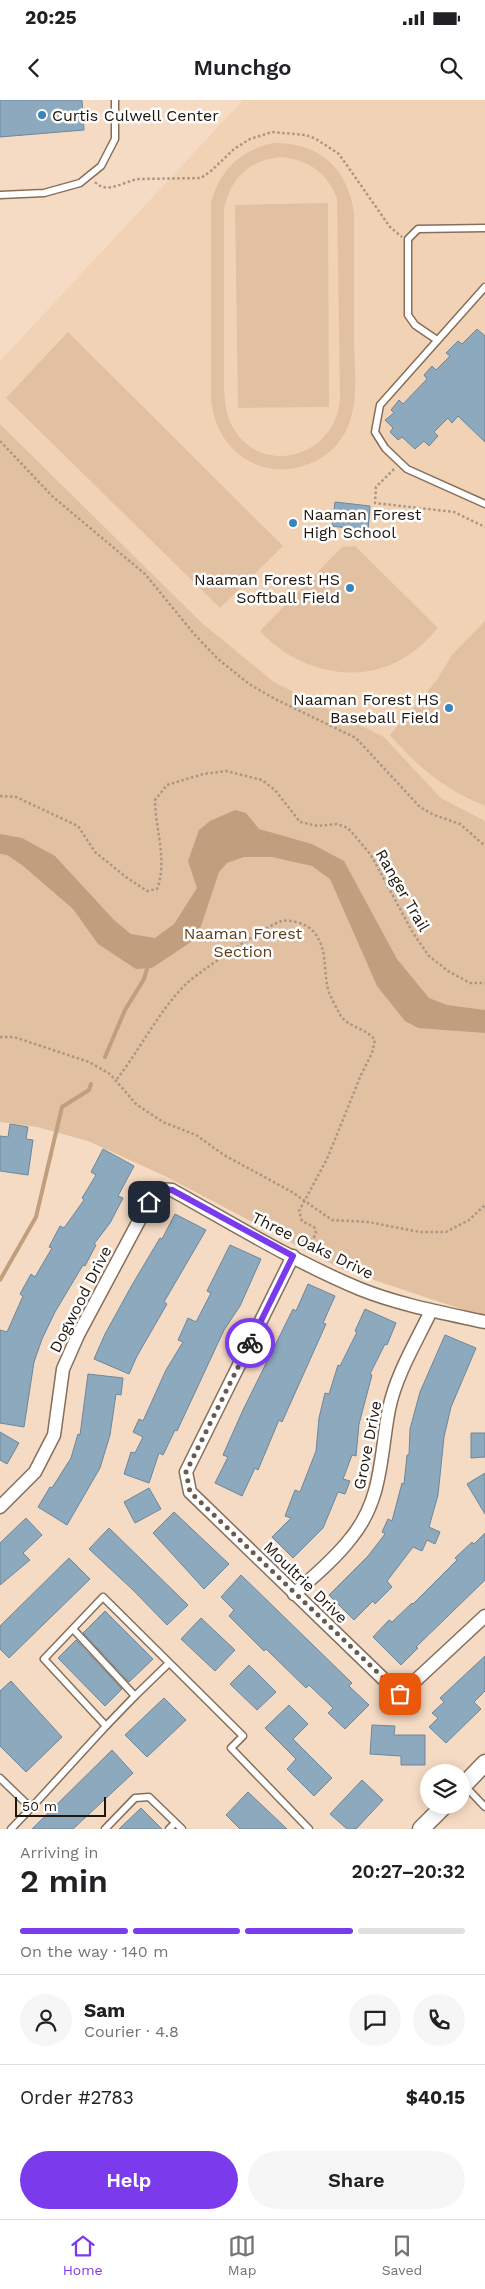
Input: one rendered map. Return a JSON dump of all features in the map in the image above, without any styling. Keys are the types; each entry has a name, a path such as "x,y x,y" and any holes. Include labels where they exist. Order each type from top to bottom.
{"street":[{"name":"Three Oaks Drive","path":"162,1188 172,1190 293,1256 361,1290 431,1311 485,1322"},
{"name":"Dogwood Drive","path":"0,1508 35,1472 54,1435 63,1369 78,1335 149,1202 154,1193 162,1188"},
{"name":"Moultrie Drive","path":"293,1256 186,1472 190,1492 400,1694 485,1616"},
{"name":"Grove Drive","path":"294,1594 352,1538 365,1515 377,1489 390,1408 398,1379 431,1311"},
{"path":"470,1779 485,1763"},
{"path":"421,1829 436,1814"}],"lane":[{"path":"0,195 44,193 80,183 101,166 115,139 115,100"},
{"path":"438,340 415,325 408,315 408,239 418,229 485,228"},
{"path":"485,287 380,405 375,432 385,448 407,469 485,504"},
{"path":"106,1726 44,1659 103,1597 243,1736 231,1748 309,1829"},
{"path":"73,1629 135,1696"},
{"path":"11,1829 106,1726 169,1663"},
{"path":"0,1778 31,1808"},
{"path":"470,1793 485,1807"},
{"path":"105,1829 135,1798 149,1797 182,1829"},
{"path":"169,1829 176,1823"}],"path":[{"path":"95,182 100,188 105,189 139,179 201,178 212,171 234,149 250,138 281,132 306,135 316,138 340,154 390,227 398,236 408,239"},
{"path":"0,441 52,496 145,574 195,635 218,659 249,684 274,699 356,738 420,807 434,815 460,824 485,846"},
{"path":"400,462 376,487 375,504 454,512 485,527"},
{"name":"Ranger Trail","path":"0,796 16,797 78,826 96,852 126,877 147,891 157,889 160,882 159,835 155,800 167,785 203,774 226,771 262,780 275,790 300,822 318,826 337,824 348,828 371,855 414,933 429,956 448,971 470,983 485,982"},
{"path":"117,1079 159,1017 187,983 267,927 282,920 298,922 312,930 323,947 328,990 341,1016 355,1028 368,1032 375,1040 372,1053 361,1074 327,1159 298,1211 302,1221 314,1227 316,1233 306,1253"},
{"path":"0,1037 14,1037 90,1062 117,1079 137,1105 163,1122 196,1135 224,1155 292,1192 332,1220 368,1222 420,1232 446,1232 469,1220 485,1205"}],"shaded area":[{"name":"Naaman Forest High School","path":"243,100 485,100 485,821 441,798 384,737 274,682 202,623 0,424 0,361"},
{"path":"235,810 246,813 259,829 312,844 344,861 397,959 429,998 447,1005 485,1010 485,1033 418,1028 405,1021 377,986 330,879 312,866 272,857 244,857 227,863 219,872 197,938 152,968 136,969 98,944 73,909 22,865 7,855 0,854 0,834 22,838 55,856 114,920 131,934 155,938 174,924 197,888 188,861 199,830 210,821"}],"green space":[{"path":"273,143 289,144 304,147 317,153 338,171 351,197 354,213 355,385 352,415 346,432 331,451 318,460 297,468 273,469 261,466 237,453 219,429 215,420 211,399 211,203 220,181 233,164 241,157","holes":["290,158 316,169 328,182 337,199 340,399 335,419 326,435 312,447 295,454 278,456 261,452 245,442 232,426 225,404 224,209 231,188 250,167 268,159"]},
{"path":"328,203 329,407 238,408 235,205"},
{"path":"68,332 283,546 220,608 6,398"},
{"name":"Naaman Forest Section","path":"0,424 202,623 274,682 384,737 441,798 485,821 485,1315 470,1312 341,1269 167,1177 88,1141 37,1127 0,1122"},
{"name":"Naaman Forest HS Softball Field","path":"355,546 438,628 410,654 372,671 331,671 292,657 260,631 342,547"},
{"name":"Naaman Forest HS Baseball Field","path":"485,621 485,806 445,785 411,758 390,735 437,680 452,655"}],"building":[{"name":"Curtis Culwell Center","path":"0,100 82,100 84,130 0,137"},
{"path":"477,329 485,336 485,442 458,416 452,423 448,418 434,432 438,436 429,446 424,441 415,449 402,437 398,440 390,432 393,428 385,420 394,413 391,410 399,400 403,404 427,379 424,375 432,366 436,370 450,356 446,353 458,341 462,344"},
{"path":"335,502 370,506 368,531 332,526"},
{"path":"10,1124 28,1127 26,1139 33,1140 28,1175 0,1171 0,1136 8,1137"},
{"path":"103,1149 134,1166 118,1196 123,1198 110,1223 94,1244 96,1245 85,1266 83,1265 55,1312 42,1339 34,1362 24,1427 0,1423 0,1330 7,1332 23,1296 20,1294 31,1274 35,1277 52,1248 49,1247 60,1226 64,1228 84,1200 82,1198 96,1175 91,1172"},
{"path":"175,1214 206,1230 164,1302 167,1304 137,1356 129,1374 94,1359 105,1334 132,1285 160,1238 162,1239"},
{"path":"230,1245 261,1259 240,1306 224,1330 177,1431 175,1430 163,1455 159,1453 149,1483 124,1474 131,1452 135,1453 143,1437 133,1432 139,1419 143,1421 166,1370 183,1342 178,1340 188,1318 196,1322 211,1293 207,1291"},
{"path":"308,1284 335,1296 323,1323 326,1324 282,1422 279,1420 258,1470 255,1468 242,1496 215,1483 228,1457 223,1455 293,1309 296,1311"},
{"path":"365,1309 396,1323 387,1345 385,1344 370,1374 372,1375 359,1424 356,1456 352,1455 343,1479 350,1481 345,1494 338,1492 323,1528 293,1558 272,1537 291,1518 285,1516 295,1490 300,1492 316,1451 319,1418 325,1393 329,1394 338,1365 340,1366 357,1332 355,1331"},
{"path":"445,1335 476,1348 451,1407 444,1437 438,1495 429,1527 440,1532 435,1544 427,1540 422,1551 413,1547 387,1581 392,1587 375,1604 373,1601 354,1620 329,1595 368,1556 385,1534 382,1532 388,1519 392,1521 402,1483 404,1484 407,1455 409,1455 410,1429 420,1392"},
{"path":"88,1374 123,1378 121,1395 116,1394 110,1435 100,1468 67,1525 38,1507 71,1458 78,1434 80,1435"},
{"path":"0,1432 19,1443 7,1464 0,1460"},
{"path":"471,1433 485,1433 485,1457 471,1458"},
{"path":"485,1473 485,1514 467,1484"},
{"path":"149,1488 161,1509 135,1523 124,1502"},
{"path":"174,1512 229,1564 204,1589 153,1533"},
{"path":"26,1518 42,1535 23,1553 30,1560 0,1585 0,1543"},
{"path":"109,1528 188,1605 167,1625 89,1549"},
{"path":"485,1533 485,1580 416,1647 418,1648 401,1665 373,1637 389,1620 392,1622 413,1604 457,1560 455,1558"},
{"path":"69,1558 90,1579 9,1658 0,1649 0,1626"},
{"path":"241,1575 352,1683 349,1686 369,1705 345,1729 328,1713 333,1708 309,1685 306,1688 266,1649 264,1651 229,1616 234,1610 221,1597"},
{"path":"105,1611 153,1659 129,1682 83,1633"},
{"path":"201,1618 235,1650 215,1671 181,1639"},
{"path":"76,1640 122,1689 105,1706 58,1658"},
{"path":"485,1656 485,1691 474,1702 481,1709 446,1743 429,1727 438,1718 432,1713 444,1702 440,1698"},
{"path":"249,1665 276,1692 257,1710 230,1684"},
{"path":"11,1681 62,1737 26,1772 0,1746 0,1691"},
{"path":"164,1698 186,1720 147,1757 125,1735"},
{"path":"289,1705 308,1724 293,1739 332,1778 314,1796 287,1769 296,1759 265,1728"},
{"path":"372,1725 395,1726 394,1735 425,1735 425,1764 401,1765 401,1756 370,1754"},
{"path":"112,1750 133,1773 73,1829 32,1829"},
{"path":"362,1780 383,1800 356,1829 347,1829 330,1814"},
{"path":"248,1792 287,1829 240,1829 226,1815"},
{"path":"141,1808 162,1829 119,1829"}],"waterway":[{"path":"105,1057 125,1010 144,979 148,965"},
{"path":"0,1280 36,1217 62,1107 89,1090 91,1084"}],"way so far":[{"path":"250,1343 186,1472 190,1492 400,1694"}],"place":[{"name":"Curtis Culwell Center","path":"42,115"},
{"name":"Naaman Forest High School","path":"293,523"},
{"name":"Naaman Forest HS Softball Field","path":"350,588"},
{"name":"Naaman Forest HS Baseball Field","path":"449,708"}],"route":[{"path":"149,1202 154,1193 162,1188 172,1190 293,1256 250,1343"}]}
